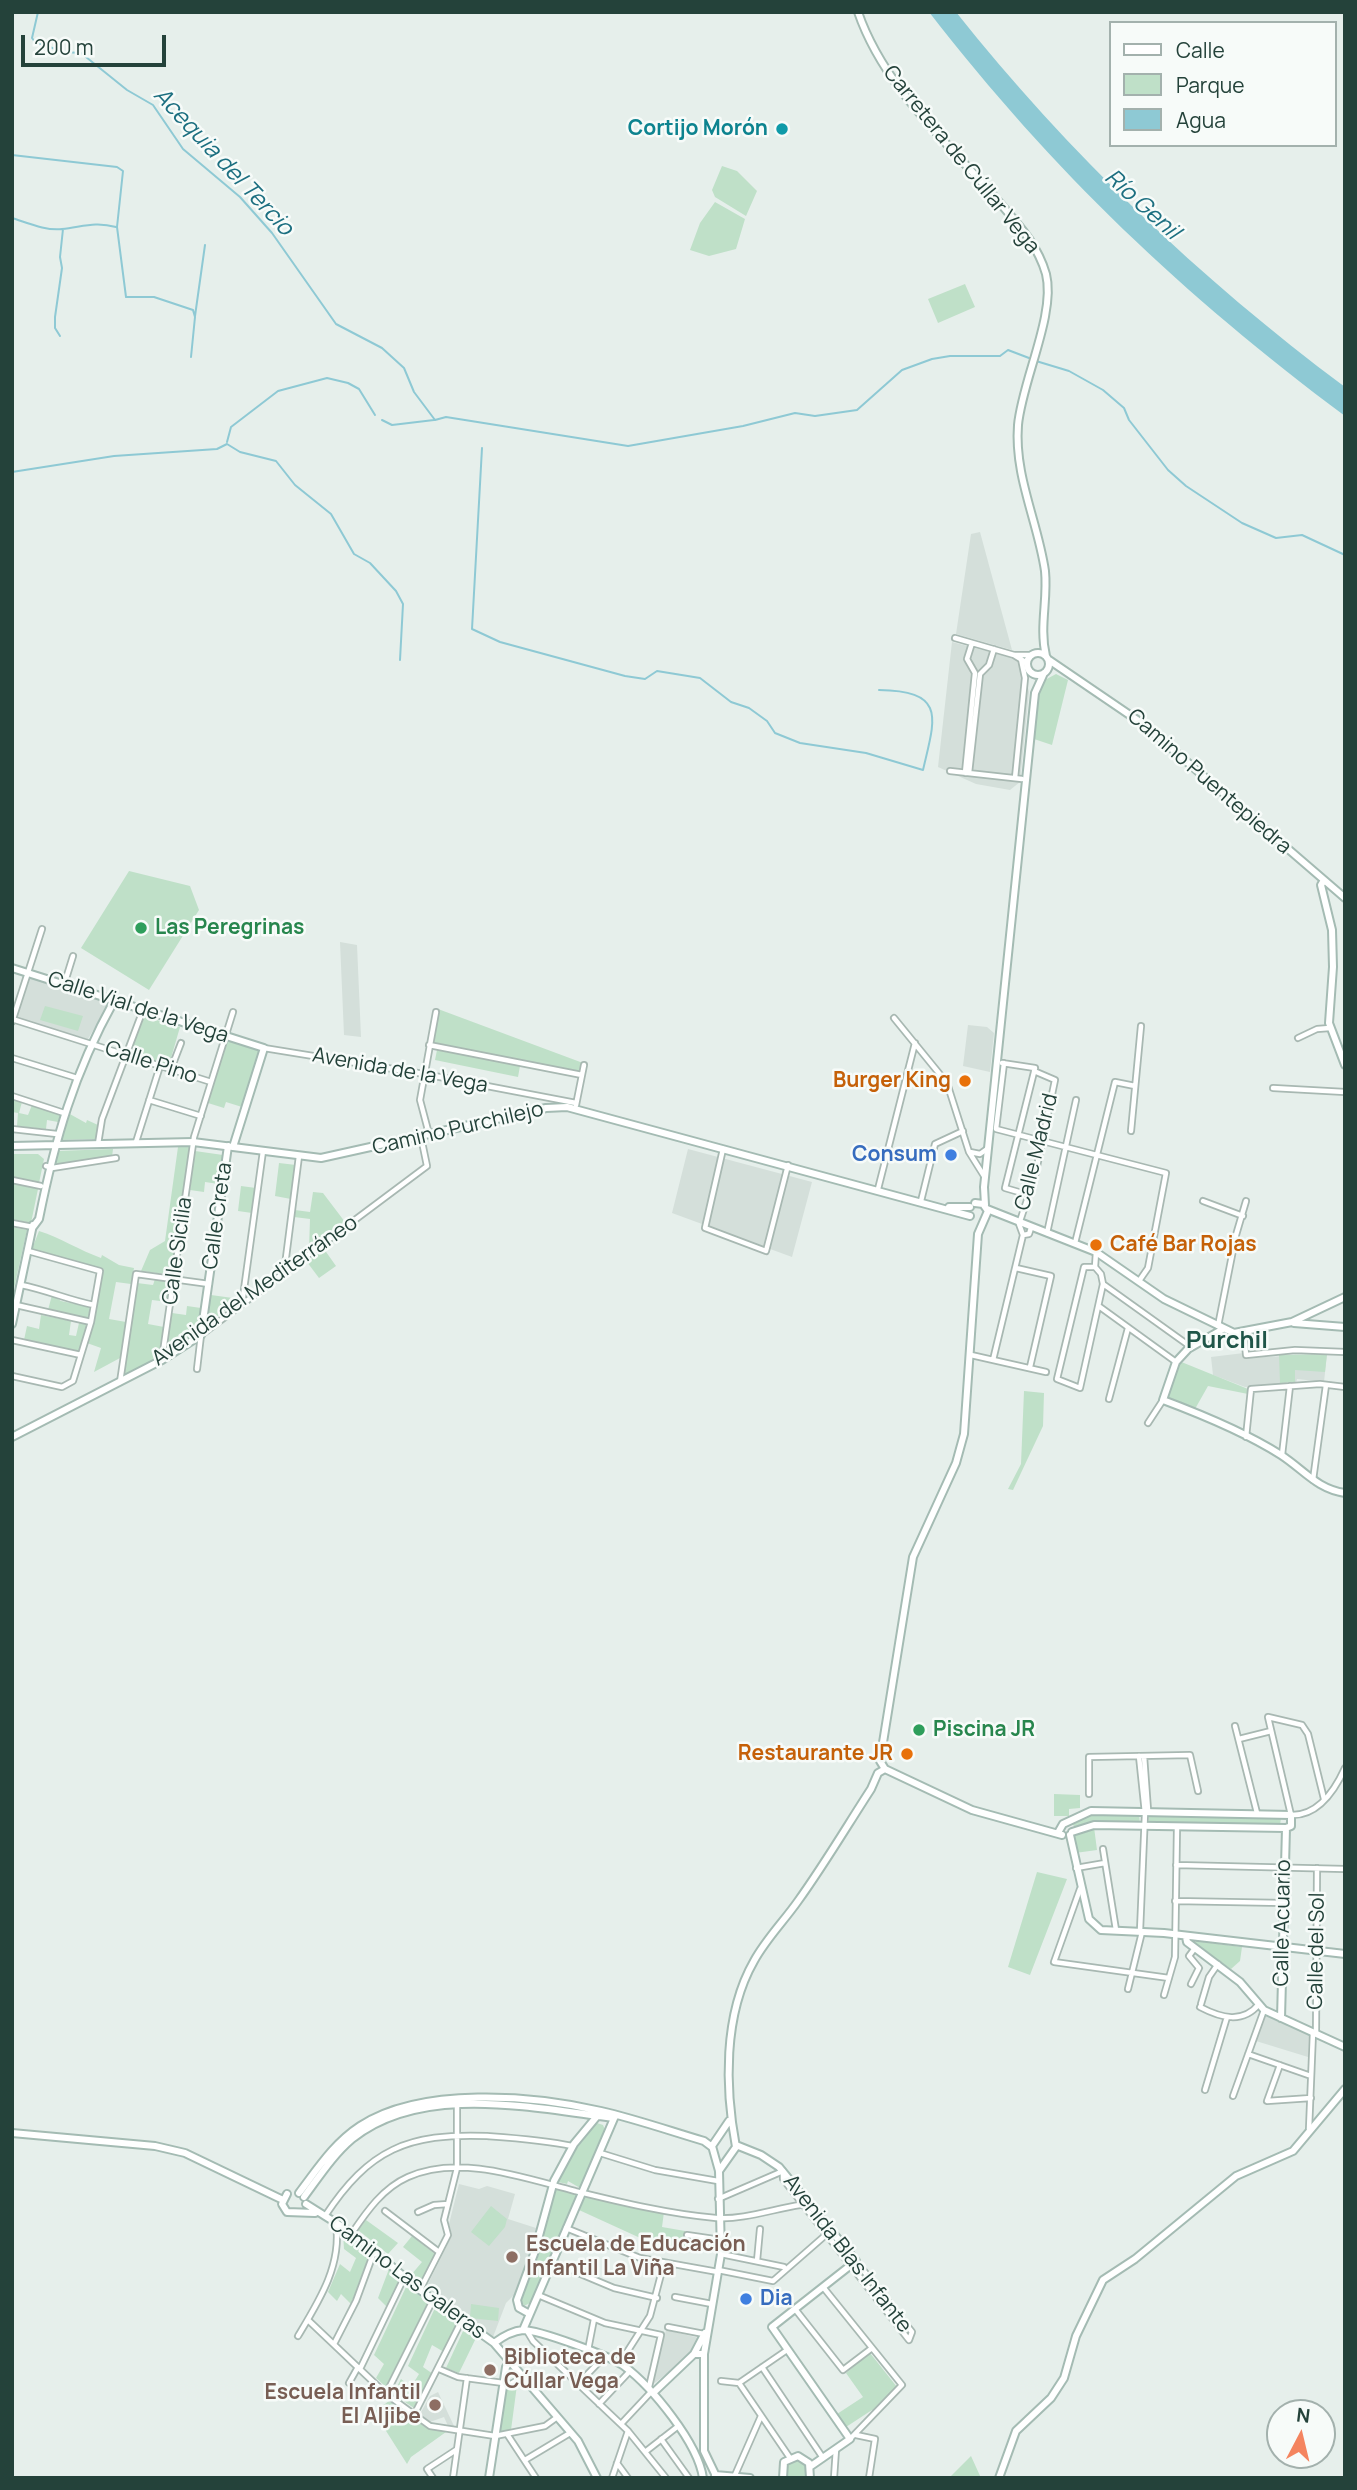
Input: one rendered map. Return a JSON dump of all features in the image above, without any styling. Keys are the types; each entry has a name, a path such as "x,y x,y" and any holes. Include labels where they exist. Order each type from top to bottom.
{"street":[{"name":"Carretera de Cúllar Vega","path":"858,12 871,44 895,82 1021,227 1040,257 1048,291 1022,403 1018,454 1045,572 1042,632"},
{"path":"1024,661 1032,655 1042,632"},
{"path":"1035,693 1045,673 1048,658 1042,632"},
{"path":"955,638 1014,655 1024,661 1031,672 1035,693 1000,1062 984,1187 985,1213 978,1234 967,1413 960,1450 919,1541 910,1570 880,1761 885,1769 972,1810 1063,1834 1094,1825 1284,1828"},
{"path":"967,773 975,680 975,673 967,659 972,643"},
{"path":"967,773 980,674 989,665 994,649"},
{"path":"1014,655 1040,653 1048,658"},
{"name":"Camino Puentepiedra","path":"1048,658 1067,674 1099,692 1143,724 1345,898"},
{"path":"1015,778 1025,678 1024,661"},
{"path":"1031,672 1045,673"},
{"name":"Camino Puentepiedra","path":"1045,673 1067,674"},
{"path":"950,771 1022,779"},
{"path":"1324,880 1321,885 1332,940 1328,1016 1345,1065"},
{"path":"13,1020 41,929"},
{"path":"64,985 73,956"},
{"name":"Calle Vial de la Vega","path":"12,968 264,1048"},
{"path":"41,1197 64,1113 90,1043 114,1000"},
{"path":"98,1144 102,1119 143,1010"},
{"name":"Calle Sicilia","path":"162,1360 193,1142 233,1012"},
{"path":"429,1135 420,1100 436,1012"},
{"path":"894,1018 947,1083 969,1152 985,1178"},
{"name":"Calle Pino","path":"13,1020 211,1082"},
{"path":"1131,1131 1141,1026"},
{"path":"1298,1038 1317,1029 1330,1028"},
{"path":"878,1189 915,1042"},
{"path":"171,1069 180,1043"},
{"path":"429,1045 582,1075"},
{"name":"Avenida de la Vega","path":"264,1048 425,1074 545,1104 563,1104"},
{"name":"Calle Creta","path":"197,1369 231,1147 264,1048"},
{"path":"12,1058 77,1078"},
{"path":"1000,1062 1035,1070 1006,1188 1029,1195"},
{"path":"576,1106 584,1065"},
{"path":"136,1142 160,1066"},
{"name":"Calle Madrid","path":"1019,1224 1029,1195 1055,1080 1035,1070"},
{"path":"998,1077 996,1129 1166,1172 1148,1268 1139,1281"},
{"path":"1075,1243 1115,1082 1135,1086"},
{"path":"1273,1088 1345,1092"},
{"path":"12,1096 64,1113"},
{"path":"149,1100 201,1116"},
{"path":"1047,1234 1076,1101"},
{"name":"Camino Purchilejo","path":"12,1146 193,1142 299,1156 339,1156 545,1104 563,1104 937,1205 971,1218 985,1213"},
{"path":"12,1129 57,1133"},
{"path":"921,1201 935,1144 962,1131"},
{"name":"Avenida del Mediterráneo","path":"12,1437 162,1360 242,1305 427,1166 421,1137"},
{"path":"723,1148 705,1228 766,1251 788,1165"},
{"path":"969,1152 980,1154 988,1149"},
{"path":"242,1305 263,1151"},
{"path":"283,1274 299,1156"},
{"path":"48,1166 116,1158"},
{"path":"12,1324 33,1227 39,1219 41,1186 48,1166"},
{"path":"12,1180 41,1186"},
{"path":"978,1234 971,1218 973,1205 984,1187"},
{"path":"1148,1423 1163,1400 1176,1362 1191,1348 1212,1338 1220,1328 1236,1235 1246,1201"},
{"path":"1203,1202 1243,1216"},
{"name":"Camino Purchilejo","path":"937,1205 973,1205 985,1213"},
{"path":"985,1213 1096,1252 1164,1299 1220,1328 1244,1332 1305,1321 1345,1327"},
{"path":"12,1223 33,1227"},
{"path":"993,1360 1023,1235 1019,1224"},
{"path":"1023,1235 1029,1234 1031,1228"},
{"path":"12,1376 62,1387 73,1381 91,1322 100,1271 28,1251"},
{"path":"1095,1267 1084,1267 1057,1379 1080,1388 1103,1284 1101,1274 1095,1267 1096,1252"},
{"path":"1016,1268 1051,1276 1030,1367"},
{"path":"120,1382 136,1274 209,1284"},
{"path":"1103,1284 1191,1348"},
{"path":"21,1285 53,1292 61,1299 94,1305"},
{"path":"1305,1321 1345,1297"},
{"path":"16,1305 91,1322"},
{"path":"1100,1307 1176,1362"},
{"path":"1109,1399 1128,1328"},
{"path":"1244,1332 1246,1355 1295,1350 1345,1352"},
{"path":"12,1340 81,1355"},
{"path":"971,1355 1046,1372"},
{"path":"1246,1437 1251,1389 1325,1385 1345,1387"},
{"path":"1313,1481 1325,1385"},
{"path":"1282,1455 1290,1387"},
{"path":"1163,1400 1282,1455 1326,1490 1345,1493"},
{"path":"1288,1815 1268,1717 1302,1724 1324,1799"},
{"path":"1235,1726 1257,1813"},
{"path":"1239,1740 1271,1731"},
{"path":"1089,1794 1089,1757 1190,1755 1198,1791"},
{"path":"1128,1989 1141,1931 1145,1826 1142,1756"},
{"path":"719,2171 735,2148 730,2119 731,2042 743,1983 759,1952 799,1900 871,1789 877,1773 874,1765 880,1761"},
{"path":"1345,1768 1336,1787 1306,1814 1091,1811 1069,1824 1061,1825 1091,1923 1101,1930 1141,1931 1345,1954"},
{"path":"877,1773 885,1769"},
{"name":"Calle Acuario","path":"1281,2018 1284,1828 1288,1815"},
{"path":"1063,1834 1069,1824"},
{"path":"1164,1995 1175,1957 1177,1827"},
{"path":"1102,1849 1116,1931"},
{"path":"1076,1868 1105,1863"},
{"path":"1176,1866 1345,1868"},
{"name":"Calle del Sol","path":"1312,2132 1309,2129 1318,1951 1317,1868"},
{"path":"1080,1889 1054,1962 1169,1978"},
{"path":"1175,1901 1284,1903"},
{"path":"1186,1937 1220,1965 1261,2007 1345,2047"},
{"path":"1191,1984 1199,1968 1189,1956 1195,1947"},
{"path":"1220,1965 1208,1980 1200,2005 1227,2017 1250,2015 1261,2007"},
{"path":"1233,2096 1261,2007"},
{"path":"1205,2090 1227,2017"},
{"path":"1248,2054 1311,2076"},
{"path":"1280,2065 1267,2101 1311,2098"},
{"path":"999,2478 1016,2431 1051,2398 1064,2378 1076,2336 1103,2280 1135,2259 1236,2176 1258,2164 1280,2159 1293,2151 1312,2132 1345,2089"},
{"path":"285,2197 287,2212 293,2215 301,2212 303,2198 332,2149 375,2117 401,2107 488,2099 550,2102 597,2115 609,2129"},
{"path":"420,2290 448,2235 444,2224 457,2168 457,2106"},
{"path":"303,2198 332,2159 365,2130 408,2111 457,2106 532,2107 615,2116 713,2143"},
{"path":"528,2313 519,2308 517,2300 534,2254 552,2185 572,2146 597,2115"},
{"path":"615,2116 528,2313 525,2330 533,2341 628,2431 666,2478"},
{"path":"713,2143 722,2135 730,2119"},
{"path":"12,2133 155,2146 186,2153 273,2193 303,2198"},
{"path":"722,2135 732,2137"},
{"path":"324,2217 343,2190 376,2157 418,2139 457,2136 523,2139 572,2146"},
{"path":"702,2472 705,2333 721,2254 719,2171 713,2143"},
{"name":"Avenida Blas Infante","path":"735,2148 748,2150 770,2160 783,2171 909,2340 912,2332 853,2263"},
{"path":"599,2153 655,2170 718,2181"},
{"path":"717,2157 727,2158"},
{"path":"352,2233 383,2193 395,2184 416,2174 457,2168 516,2176 582,2193 719,2218 804,2202"},
{"path":"718,2199 783,2171"},
{"name":"Camino Las Galeras","path":"303,2198 317,2213 352,2233 420,2290 494,2343 570,2433 597,2478"},
{"path":"418,2212 434,2205 448,2204"},
{"path":"385,2211 439,2252"},
{"name":"Camino Las Galeras","path":"301,2212 317,2213"},
{"path":"298,2336 308,2320 338,2252 336,2223"},
{"path":"566,2228 633,2256 773,2281 785,2267 829,2232"},
{"path":"757,2261 760,2229"},
{"path":"687,2235 721,2240"},
{"path":"334,2344 356,2301 375,2252"},
{"path":"721,2254 785,2267"},
{"path":"551,2262 614,2288 657,2298"},
{"path":"620,2363 642,2333 657,2298 664,2263"},
{"path":"853,2263 772,2327 853,2437 874,2439 869,2478"},
{"path":"349,2383 405,2277"},
{"path":"811,2466 853,2437 902,2385 823,2287"},
{"path":"538,2295 594,2319 642,2333 661,2335 650,2390"},
{"path":"675,2297 712,2304"},
{"path":"386,2394 433,2300"},
{"path":"795,2309 843,2370 872,2347"},
{"path":"588,2351 594,2319"},
{"path":"308,2320 386,2394 430,2426 495,2436 545,2426 556,2418"},
{"path":"414,2415 462,2320"},
{"path":"668,2327 705,2333"},
{"path":"494,2343 510,2333 525,2330 538,2332 620,2363 650,2390 695,2454 702,2472"},
{"path":"533,2341 538,2332"},
{"path":"621,2424 650,2390 663,2385 694,2354 705,2333"},
{"path":"721,2381 739,2383 787,2350"},
{"path":"694,2354 704,2357"},
{"path":"578,2384 604,2357"},
{"path":"681,2368 704,2357"},
{"path":"489,2478 503,2383 506,2367 510,2362"},
{"path":"695,2362 704,2369"},
{"path":"762,2367 823,2458"},
{"path":"439,2369 467,2378 511,2384 522,2377"},
{"path":"599,2404 630,2371"},
{"path":"453,2478 467,2378"},
{"path":"739,2383 789,2458"},
{"path":"735,2475 761,2416"},
{"path":"645,2452 677,2427"},
{"path":"612,2478 628,2431"},
{"path":"525,2460 570,2433"},
{"path":"507,2434 536,2478"},
{"path":"661,2440 690,2478 702,2472 750,2478"},
{"path":"834,2478 836,2449"},
{"path":"433,2478 427,2469 457,2450"},
{"path":"695,2454 704,2454"},
{"path":"704,2454 715,2475"},
{"path":"783,2478 782,2466 789,2458 802,2457 811,2466 810,2478"},
{"path":"617,2462 628,2478"}],"shaded area":[{"path":"980,532 1012,650 956,634 971,534"},
{"path":"952,642 1017,659 1023,666 1029,692 1020,782 1010,790 976,784 938,767"},
{"path":"340,942 357,945 361,1037 344,1035"},
{"path":"29,978 109,1003 88,1039 16,1018"},
{"path":"968,1025 987,1027 994,1033 990,1072 963,1066"},
{"path":"688,1149 812,1182 792,1257 672,1213"},
{"path":"1244,1353 1245,1358 1327,1354 1324,1382 1297,1379 1296,1383 1245,1387 1213,1375 1211,1357"},
{"path":"1265,2014 1309,2034 1308,2057 1256,2041"},
{"path":"459,2184 479,2189 487,2186 515,2194 508,2219 536,2228 523,2273 514,2295 506,2303 493,2337 426,2288 452,2235 449,2224"},
{"path":"666,2330 699,2338 686,2359 652,2385"},
{"name":"Escuela Infantil El Aljibe","path":"438,2392 454,2426 448,2426 444,2417 430,2422 420,2414 430,2396"}],"green space":[{"path":"722,166 737,171 757,191 746,216 715,197 712,190"},
{"path":"715,202 745,219 736,249 709,256 690,250 700,223"},
{"path":"965,284 975,307 938,323 928,299"},
{"path":"1056,674 1068,680 1052,745 1034,739 1040,687 1043,681"},
{"name":"Las Peregrinas","path":"129,871 190,886 199,910 149,990 81,948"},
{"path":"45,1006 83,1016 78,1031 40,1020"},
{"path":"438,1009 583,1063 581,1072 432,1042"},
{"path":"143,1016 180,1027 169,1065 130,1052"},
{"path":"227,1041 260,1050 242,1107 226,1102 224,1108 208,1103"},
{"path":"437,1050 520,1066 518,1077 435,1060"},
{"path":"12,1099 22,1102 19,1113 28,1115 32,1105 61,1114 58,1122 47,1120 46,1129 17,1126 18,1113 12,1112"},
{"path":"68,1113 86,1123 87,1120 98,1125 96,1139 58,1140"},
{"path":"178,1147 191,1147 172,1275 141,1271 150,1250 165,1241"},
{"path":"113,1149 112,1157 52,1167 56,1151"},
{"path":"195,1151 223,1155 219,1184 205,1182 204,1192 190,1190"},
{"path":"12,1154 38,1154 44,1159 39,1183 12,1177"},
{"path":"279,1163 296,1165 291,1199 275,1196"},
{"path":"12,1183 38,1189 31,1223 12,1219"},
{"path":"241,1186 256,1188 252,1213 238,1211"},
{"path":"313,1192 323,1193 345,1222 309,1249 310,1219 294,1217 295,1210 310,1212"},
{"path":"12,1227 27,1230 13,1293 12,1293"},
{"path":"39,1231 101,1258 102,1255 119,1265 134,1268 131,1284 116,1282 109,1319 126,1322 120,1358 94,1372 101,1348 87,1343 104,1269 32,1249"},
{"path":"324,1249 336,1266 319,1278 307,1262"},
{"path":"155,1279 171,1281 168,1302 152,1300 148,1324 164,1327 160,1356 124,1375 137,1283 153,1285"},
{"path":"52,1295 61,1301 90,1307 88,1319 48,1310"},
{"path":"211,1295 240,1299 206,1325"},
{"path":"187,1306 201,1308 198,1332 166,1353 172,1313 186,1315"},
{"path":"41,1315 71,1321 69,1335 76,1336 79,1323 87,1324 79,1352 24,1340 27,1326 39,1329"},
{"path":"1327,1354 1325,1372 1295,1370 1295,1382 1280,1383 1279,1355"},
{"path":"1179,1361 1248,1389 1248,1394 1208,1386 1195,1409 1167,1398"},
{"path":"1024,1391 1044,1393 1043,1426 1013,1490 1008,1489 1021,1464"},
{"path":"1054,1794 1080,1795 1080,1808 1069,1809 1069,1816 1054,1816"},
{"path":"1091,1813 1139,1814 1140,1824 1075,1828 1072,1823"},
{"path":"1149,1815 1281,1817 1280,1826 1149,1824"},
{"path":"1094,1827 1097,1850 1075,1853 1073,1837"},
{"path":"1037,1872 1067,1879 1030,1975 1008,1967"},
{"path":"1196,1941 1242,1947 1240,1961 1231,1969 1194,1944"},
{"path":"597,2123 603,2125 605,2130 580,2188 568,2181 567,2184 558,2182 573,2153"},
{"path":"555,2189 577,2195 530,2303 524,2306 521,2300 538,2257"},
{"path":"584,2197 664,2212 662,2227 685,2231 685,2239 692,2241 690,2249 649,2242 579,2210"},
{"path":"491,2206 507,2219 505,2227 489,2246 471,2232"},
{"path":"366,2220 398,2243 388,2254 358,2230"},
{"path":"343,2233 370,2253 351,2304 341,2294 337,2301 328,2292 340,2264 350,2272 356,2258 344,2249"},
{"path":"412,2236 435,2254 421,2283 411,2275 422,2262 403,2247"},
{"path":"389,2269 400,2279 388,2308 378,2298"},
{"path":"407,2285 428,2303 386,2387 376,2378 384,2364 374,2355"},
{"path":"471,2304 499,2308 498,2321 470,2318"},
{"path":"435,2308 457,2324 444,2352 432,2345 423,2367 433,2374 414,2408 393,2394 401,2379 411,2387 419,2374 408,2366"},
{"path":"464,2329 476,2338 459,2373 446,2368"},
{"path":"870,2353 897,2387 874,2412 872,2410 846,2427 837,2414 863,2397 846,2373"},
{"path":"517,2385 511,2430 498,2432 506,2390 504,2386"},
{"path":"389,2401 425,2427 446,2432 411,2457 407,2464 374,2412"},
{"path":"971,2456 981,2478 949,2478"},
{"path":"795,2459 806,2464 807,2478 786,2478 786,2466"}],"water":[{"path":"929,12 956,12 1044,115 1138,212 1239,302 1345,387 1345,416 1229,324 1123,229 1024,126"}],"waterway":[{"name":"Acequia del Tercio","path":"38,12 32,38 35,42 64,52 81,53 127,90 153,105 183,149 240,197 272,233 336,324 382,348 404,368 414,392 435,420 446,417 628,446 743,426 795,413 815,416 857,410 902,370 932,359 950,356 1000,356 1008,350 1029,358"},
{"path":"12,155 117,167 123,171 117,227 126,297 154,297 193,310 195,317 191,357"},
{"path":"12,218 50,229 95,224 116,227"},
{"path":"60,336 55,328 55,317 62,268 60,257 63,229"},
{"path":"195,316 205,245"},
{"name":"Acequia del Tercio","path":"1036,361 1069,371 1103,390 1124,408 1129,420 1168,470 1186,486 1242,523 1276,538 1302,535 1345,555"},
{"name":"Acequia del Tercio","path":"227,442 231,427 278,391 327,378 359,389 375,415"},
{"name":"Acequia del Tercio","path":"382,420 392,425 434,420"},
{"path":"12,472 114,456 217,449 227,444 240,452 276,461 295,485 331,514 354,554 370,563 396,591 403,604 400,660"},
{"path":"482,448 472,629 500,642 625,676 645,679 657,671 700,678 731,702 749,708 767,721 775,733 800,743 866,753 923,770 931,736 931,711 926,702 916,696 879,690"}],"place":[{"name":"Cortijo Morón","path":"782,129"},
{"name":"Las Peregrinas","path":"141,928"},
{"name":"Burger King","path":"965,1081"},
{"name":"Consum","path":"951,1155"},
{"name":"Café Bar Rojas","path":"1096,1245"},
{"name":"Piscina JR","path":"919,1730"},
{"name":"Restaurante JR","path":"907,1754"},
{"name":"Escuela de Educación Infantil La Viña","path":"512,2257"},
{"name":"Dia","path":"746,2299"},
{"name":"Biblioteca de Cúllar Vega","path":"490,2370"},
{"name":"Escuela Infantil El Aljibe","path":"435,2405"}],"district":[{"name":"Purchil","path":"1227,1341"}],"water label":[{"name":"Río Genil","path":"1142,205"}]}
